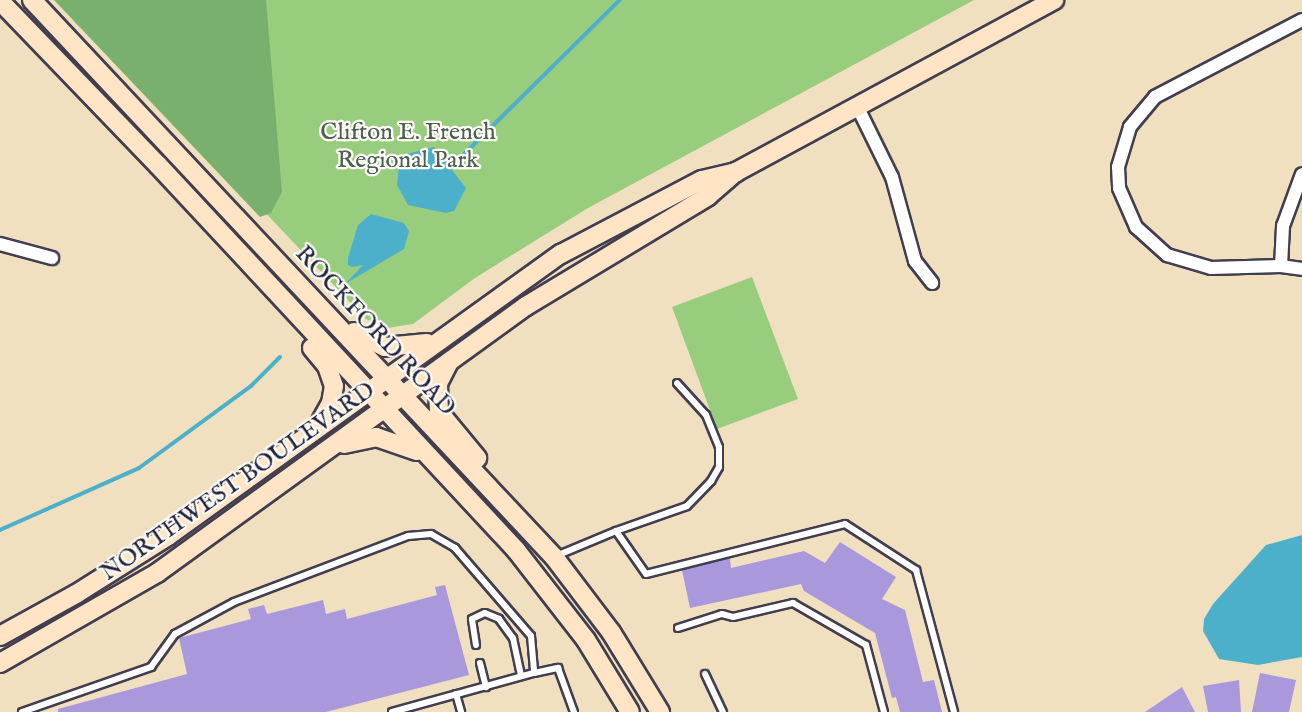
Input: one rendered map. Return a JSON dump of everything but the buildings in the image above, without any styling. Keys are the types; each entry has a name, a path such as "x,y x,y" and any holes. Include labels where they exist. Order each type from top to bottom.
{"main road":[{"name":"ROCKFORD ROAD","path":"32,0 554,557 611,632 660,712"},
{"name":"NORTHWEST BOULEVARD","path":"0,636 149,548 437,340 590,238 702,180 736,172 1054,0"},
{"name":"ROCKFORD ROAD","path":"0,1 384,408 541,580 597,656 630,712"},
{"name":"NORTHWEST BOULEVARD","path":"0,663 157,573 454,357 553,288 724,186 736,172"},
{"path":"276,293 280,312 327,366 332,377 331,403 316,428"},
{"path":"335,322 385,347 409,348 437,340"},
{"path":"454,357 438,384 439,412 501,486 505,505"},
{"path":"323,453 356,439 382,437 410,447 438,466"}],"street":[{"path":"1302,20 1155,97 1130,128 1118,166 1119,188 1136,227 1167,255 1210,268 1281,266 1302,269"},
{"path":"857,106 892,177 915,261 932,283"},
{"path":"1281,266 1283,226 1302,174"},
{"path":"0,244 52,258"}],"lane":[{"path":"554,557 615,531 687,506 711,481 718,467 719,447 706,415 677,383"},
{"path":"615,531 646,574 845,524 915,570 954,712"},
{"path":"22,712 151,667 175,633 234,602 408,536 431,534 455,548 531,636 534,674"},
{"path":"678,628 722,614 733,617 793,603 866,645 884,712"},
{"path":"476,645 472,619 485,613 500,619 513,638 521,676"},
{"path":"480,663 486,687"},
{"path":"392,712 558,668 574,712"},
{"path":"705,674 723,712"},
{"path":"456,694 461,712"}],"green space":[{"path":"54,0 266,0 282,192 271,213 260,217"},
{"name":"Clifton E. French Regional Park","path":"64,0 974,0 588,208 475,278 413,324 387,328 366,319"},
{"path":"752,277 798,399 717,429 672,307"}],"water":[{"path":"434,147 466,188 454,211 446,213 408,205 397,185 399,165 407,154"},
{"path":"371,214 404,223 409,231 404,249 345,284 363,265 352,267 348,265 348,258 358,225"},
{"path":"1302,535 1302,657 1258,665 1219,659 1203,631 1204,619 1213,604 1266,545"}],"waterway":[{"path":"450,168 620,0"},
{"path":"0,530 139,468 251,386 280,357"}]}
